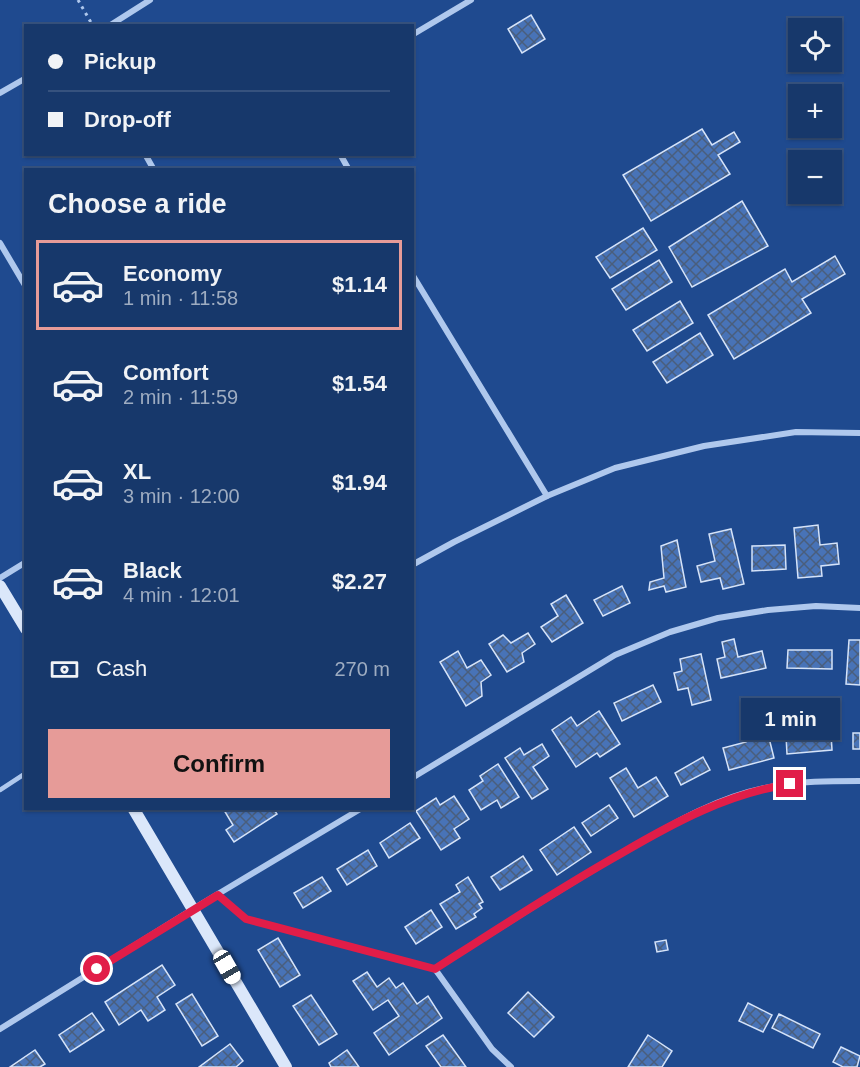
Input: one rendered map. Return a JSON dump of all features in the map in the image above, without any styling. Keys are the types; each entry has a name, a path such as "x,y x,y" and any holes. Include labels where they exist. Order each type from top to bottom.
{"street":[{"path":"112,24 150,0"},
{"path":"414,34 471,0"},
{"path":"0,93 24,79"},
{"path":"0,243 24,284"},
{"path":"414,277 547,496"},
{"path":"414,564 547,496 615,468 704,446 796,432 860,433"},
{"path":"0,578 24,563"},
{"path":"0,586 24,625"},
{"path":"414,777 615,655 670,632 718,618 768,610 816,606 860,608"},
{"path":"511,1067 492,1049 435,969 600,865 664,829 722,801 768,787 812,780 860,781"},
{"path":"134,810 286,1067"},
{"path":"0,1029 193,909 359,810"}],"lane":[{"path":"0,790 24,774"},
{"path":"218,895 246,919 435,969"}],"path":[{"path":"78,0 92,24"}],"building":[{"path":"531,15 545,39 522,53 508,29"},
{"path":"702,129 712,145 734,132 740,142 718,155 730,174 651,221 623,175"},
{"path":"742,201 768,246 692,287 669,247"},
{"path":"643,228 657,250 610,278 596,257"},
{"path":"835,256 845,274 802,299 811,313 734,359 708,315 785,269 792,282"},
{"path":"659,260 672,282 626,310 612,289"},
{"path":"680,301 693,323 647,351 633,330"},
{"path":"700,333 713,355 667,383 653,362"},
{"path":"818,525 820,545 837,543 839,564 821,566 822,576 798,578 794,528"},
{"path":"731,529 744,584 723,589 720,578 701,582 697,566 715,561 709,534"},
{"path":"677,540 686,587 666,592 664,586 649,590 650,582 664,578 661,546"},
{"path":"785,545 786,569 752,571 752,546"},
{"path":"622,586 630,603 603,616 594,600"},
{"path":"566,595 583,623 552,642 541,627 558,616 551,604"},
{"path":"528,633 535,644 522,653 524,662 507,672 489,644 503,635 511,643"},
{"path":"734,639 738,657 762,651 766,668 721,678 717,659 725,657 722,642"},
{"path":"849,640 860,640 860,685 846,684"},
{"path":"788,650 832,650 832,669 787,668"},
{"path":"458,651 467,668 481,660 491,675 481,682 482,696 466,706 440,662"},
{"path":"701,654 711,700 692,705 688,688 678,690 674,673 682,671 680,659"},
{"path":"653,685 661,702 622,721 614,703"},
{"path":"794,700 801,723 779,731 771,708"},
{"path":"599,711 620,744 600,757 597,753 576,767 552,730 571,717 577,726"},
{"path":"764,718 774,758 729,770 723,748 746,742 741,724"},
{"path":"831,733 832,750 787,754 786,736"},
{"path":"853,733 860,733 860,749 853,749"},
{"path":"542,744 549,756 533,767 548,789 532,799 505,758 520,748 524,755"},
{"path":"703,757 710,770 681,785 675,773"},
{"path":"498,764 519,797 501,808 497,800 481,810 469,790 483,781 480,776"},
{"path":"626,768 638,788 656,777 668,796 634,817 610,778"},
{"path":"454,796 469,819 454,829 460,838 441,850 416,811 436,798 440,805"},
{"path":"609,805 618,818 591,836 582,823"},
{"path":"224,810 274,810 277,814 234,842 226,830 233,825"},
{"path":"410,823 420,838 389,858 380,843"},
{"path":"574,827 591,852 557,875 540,850"},
{"path":"368,850 377,866 347,885 337,869"},
{"path":"523,856 532,870 500,890 491,877"},
{"path":"322,877 331,891 303,908 294,893"},
{"path":"468,877 483,902 479,904 482,908 474,914 476,917 456,929 440,904 460,892 456,885"},
{"path":"431,910 442,927 416,944 405,927"},
{"path":"278,938 300,975 280,987 258,950"},
{"path":"666,940 668,950 657,952 655,942"},
{"path":"162,965 175,985 157,997 165,1010 148,1021 141,1010 119,1025 105,1002"},
{"path":"367,972 377,987 389,978 396,988 403,983 417,1004 428,996 442,1018 389,1055 374,1033 399,1016 388,1000 373,1010 353,981"},
{"path":"528,992 554,1017 534,1037 508,1013"},
{"path":"192,994 218,1036 202,1046 176,1004"},
{"path":"311,995 337,1034 319,1045 293,1006"},
{"path":"748,1003 772,1015 763,1032 739,1021"},
{"path":"92,1013 104,1030 70,1052 59,1035"},
{"path":"779,1014 820,1034 813,1048 772,1028"},
{"path":"443,1035 466,1067 441,1067 426,1046"},
{"path":"648,1035 672,1051 662,1067 628,1067"},
{"path":"230,1044 243,1061 236,1067 199,1067"},
{"path":"841,1047 860,1056 857,1067 843,1067 833,1062"},
{"path":"35,1050 45,1064 40,1067 10,1067"},
{"path":"347,1050 359,1067 331,1067 329,1063"}],"route":[{"path":"97,969 218,895 246,919 435,969 591,871 664,829 722,801 768,787 790,784"}]}
